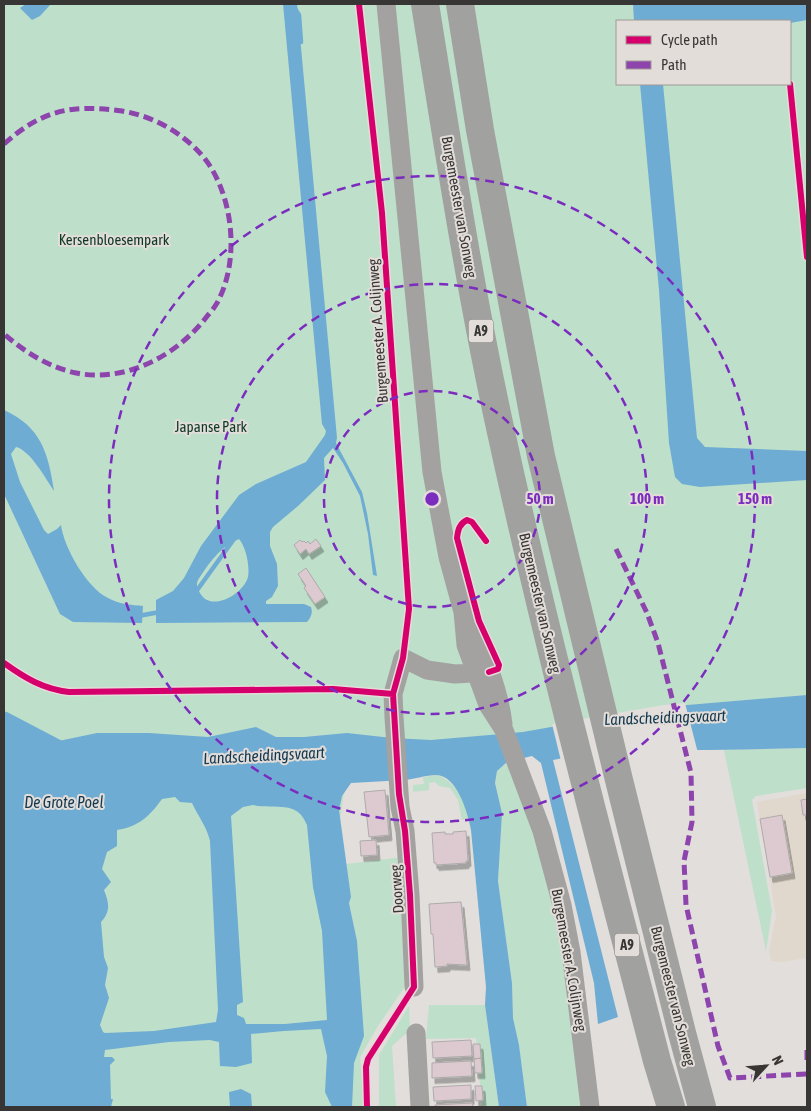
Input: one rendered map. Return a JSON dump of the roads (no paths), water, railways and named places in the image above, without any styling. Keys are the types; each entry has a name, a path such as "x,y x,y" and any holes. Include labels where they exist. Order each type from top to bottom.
{"highway":[{"name":"Burgemeester van Sonweg","path":"425,4 464,241 501,430 552,654 584,783 657,1061 671,1107"},
{"name":"Burgemeester van Sonweg","path":"460,4 480,130 541,456 619,780 702,1107"}],"street":[{"name":"Burgemeester A. Colijnweg","path":"386,4 432,472 448,557 463,612 478,642 482,673 500,701 504,730 542,831 562,905 571,952 590,1107"},
{"name":"Doorweg","path":"414,987 405,831 398,794 393,694 403,658 427,670 454,674 482,673"},
{"path":"416,1033 420,1107"}],"water":[{"path":"26,4 51,4 40,16 32,20 20,8"},
{"path":"283,4 297,4 336,443 362,492 377,576 373,575 368,534 360,496 333,448 324,458 325,480 273,527 270,532 270,546 277,564 278,586 272,597 266,601 266,604 304,604 311,607 311,615 307,622 156,623 156,600 173,591 184,578 201,546 239,495 256,484 306,462 325,435 326,431 322,424","holes":["239,539 247,557 248,577 245,584 240,590 225,599 210,601 204,598 197,587 202,573 226,547"]},
{"path":"633,4 807,4 807,20 791,23 791,20 634,20"},
{"path":"640,85 663,85 697,438 705,447 807,451 807,480 700,487 682,484 675,477 669,443 659,290"},
{"path":"4,410 27,424 41,442 49,464 54,491 27,453 16,447 11,454 20,482 44,530 48,534 61,525 72,556 92,586 112,600 143,606 142,623 73,622 60,614 4,494"},
{"name":"De Grote Poel","path":"807,695 807,748 620,752 587,754 553,760 618,1017 598,1024 594,983 541,763 532,756 507,762 497,771 495,783 502,813 498,881 512,983 513,1018 519,1045 527,1107 499,1107 485,1005 486,987 471,830 464,805 456,788 450,781 436,775 405,780 351,783 342,796 339,810 351,897 349,903 357,941 364,1036 354,1063 352,1107 332,1107 325,1092 327,1056 321,1029 251,1034 252,1063 236,1067 220,1066 219,1042 210,1040 169,1042 105,1050 104,1057 112,1057 115,1060 110,1065 111,1099 113,1099 111,1107 4,1107 4,723 28,738 49,743 97,733 149,733 208,737 256,727 276,737 304,737 347,733 431,740 523,732 664,707","holes":["175,797 180,802 192,803 205,826 210,841 218,1010 216,1022 154,1031 105,1033 100,1025 109,998 105,985 108,968 104,957 101,922 108,910 104,890 111,882 102,869 107,852 117,846 117,830 124,829 143,820 162,799","253,805 291,809 303,817 307,825 313,887 322,931 327,1020 285,1024 246,1024 244,1018 237,1015 237,1005 243,1002 231,816 243,807"]},
{"path":"241,1089 251,1094 252,1107 230,1107 229,1092"}],"waterway":[{"path":"292,4 299,15 301,42"},
{"path":"195,593 234,539"},
{"path":"138,616 160,612"},
{"name":"Landscheidingsvaart","path":"4,719 67,752"}],"park label":[{"name":"Kersenbloesempark","path":"114,240"},
{"name":"Japanse Park","path":"211,427"}]}
